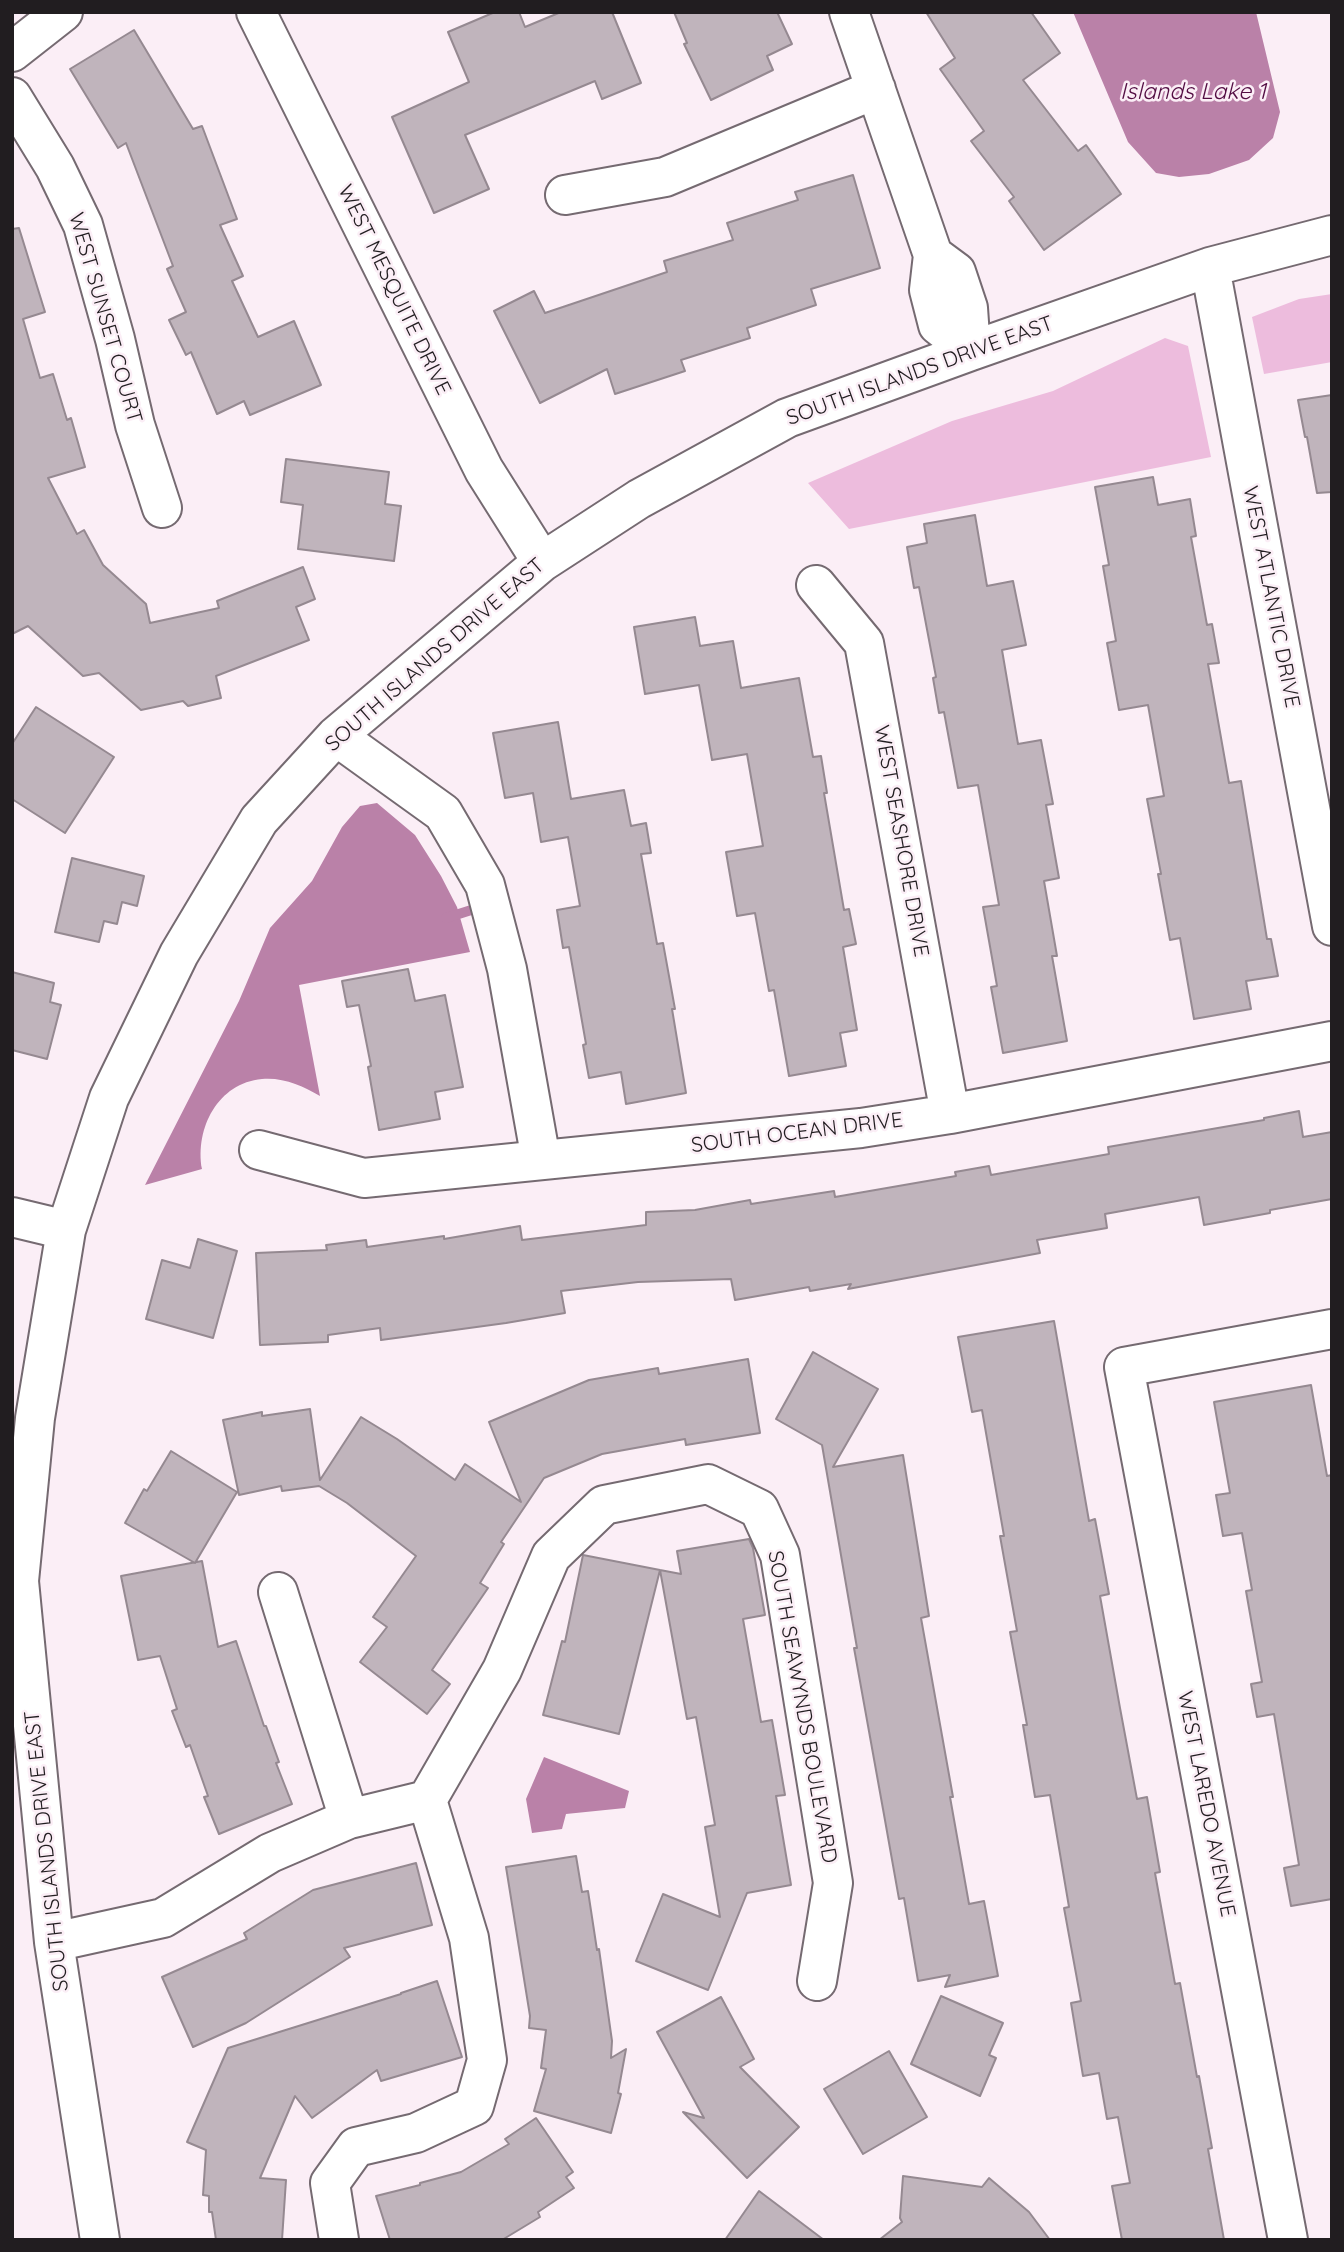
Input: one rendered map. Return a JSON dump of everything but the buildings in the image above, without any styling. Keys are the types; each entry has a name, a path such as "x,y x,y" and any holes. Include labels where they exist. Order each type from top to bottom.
{"street":[{"path":"12,52 64,12"},
{"name":"WEST MESQUITE DRIVE","path":"257,12 484,470 542,562"},
{"path":"849,12 933,255 929,290 938,325 971,351"},
{"path":"565,195 665,177 876,89"},
{"name":"WEST SUNSET COURT","path":"12,97 55,167 83,225 115,339 135,425 162,508"},
{"name":"SOUTH ISLANDS DRIVE EAST","path":"100,2240 54,1942 19,1581 35,1418 66,1230 109,1098 178,954 259,821 336,736 542,562 639,499 786,418 1210,267 1332,235"},
{"name":"WEST ATLANTIC DRIVE","path":"1210,267 1332,926"},
{"name":"WEST SEASHORE DRIVE","path":"816,585 864,643 950,1114"},
{"path":"336,736 443,813 485,885 508,969 541,1160"},
{"name":"SOUTH OCEAN DRIVE","path":"259,1150 364,1178 861,1128 950,1114 1332,1041"},
{"path":"12,1217 66,1230"},
{"name":"WEST LAREDO AVENUE","path":"1288,2240 1124,1367 1332,1329"},
{"name":"SOUTH SEAWYNDS BOULEVARD","path":"427,1800 502,1670 551,1556 604,1506 708,1484 759,1509 779,1555 833,1882 817,1981"},
{"path":"278,1592 349,1819"},
{"path":"54,1942 163,1918 271,1853 349,1819 427,1800 469,1938 486,2060 474,2106 416,2133 356,2147 330,2183 339,2240"}],"shaded area":[{"path":"1332,294 1332,362 1264,374 1252,317 1299,299"},
{"path":"1165,338 1188,346 1211,457 849,529 808,483 952,421 1053,391"}],"water":[{"name":"Islands Lake 1","path":"1073,12 1256,12 1280,112 1273,138 1249,160 1209,174 1179,177 1156,173 1128,142"},
{"path":"377,803 415,835 441,876 457,907 470,952 299,985 320,1096 278,1079 247,1082 233,1089 222,1098 206,1124 202,1138 202,1169 145,1185 239,1001 270,928 312,881 342,827 360,806"},
{"path":"544,1757 629,1791 625,1808 566,1814 562,1829 532,1833 526,1799"}],"waterway":[{"path":"446,918 484,906"}]}
